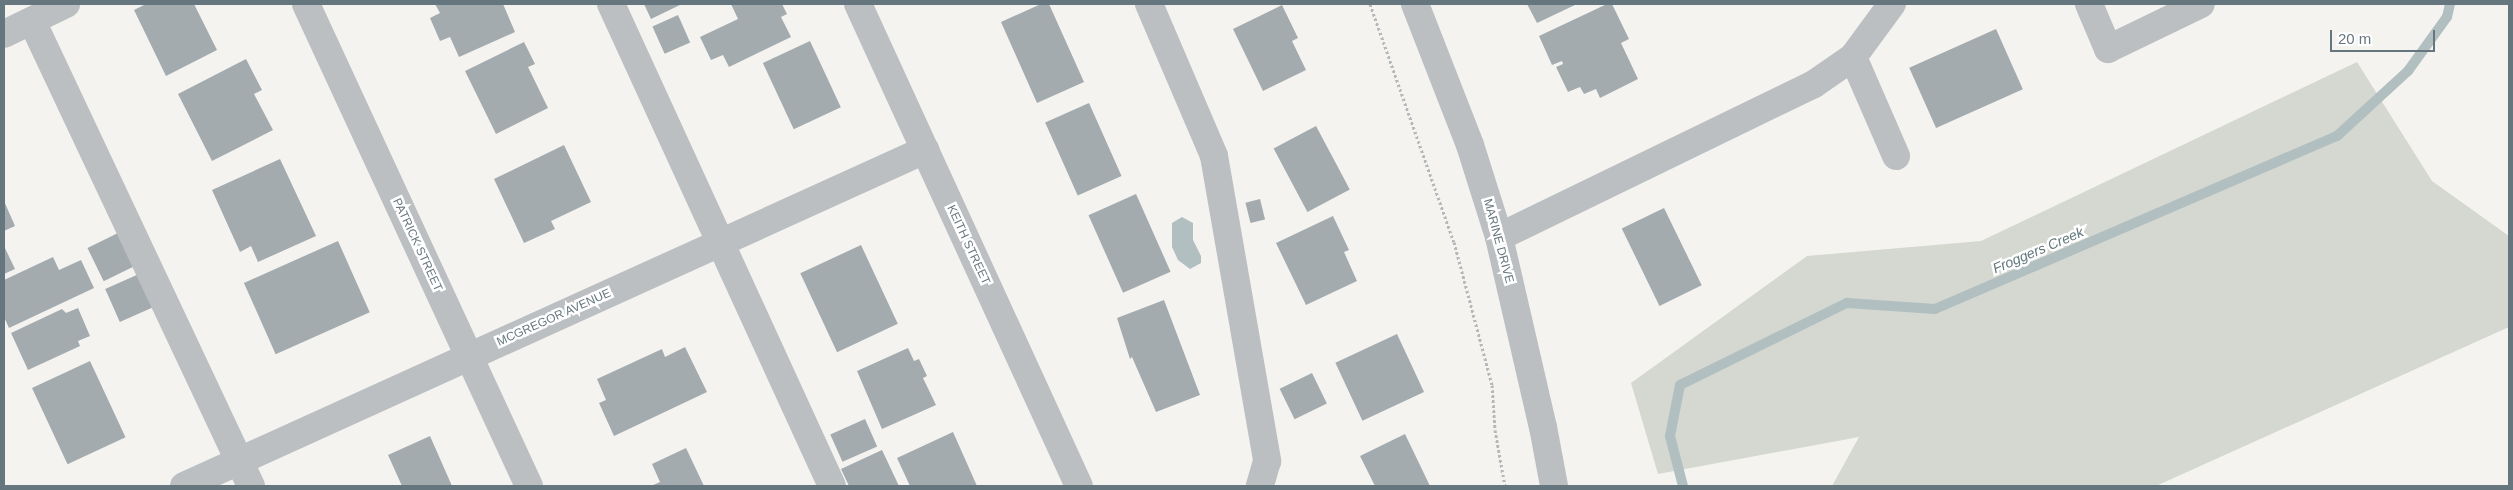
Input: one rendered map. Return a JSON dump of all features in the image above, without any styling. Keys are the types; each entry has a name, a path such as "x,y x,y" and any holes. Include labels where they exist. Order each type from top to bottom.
{"street":[{"path":"4,34 66,4"},
{"name":"PATRICK STREET","path":"306,4 529,486"},
{"path":"611,4 832,486"},
{"name":"KEITH STREET","path":"858,4 1079,486"},
{"path":"1149,4 1214,156 1268,460 1260,486"},
{"name":"MARINE DRIVE","path":"1415,4 1470,145 1499,237 1544,427 1554,486"},
{"path":"1499,237 1814,84 1853,57 1892,4"},
{"path":"2089,4 2108,49 2202,4"},
{"path":"32,21 251,486"},
{"path":"1853,57 1896,156"},
{"name":"MCGREGOR AVENUE","path":"184,486 924,150"}],"path":[{"path":"1370,4 1454,242 1492,385 1495,430 1505,486"}],"shaded area":[{"path":"2357,62 2432,181 2509,236 2509,327 2156,486 1832,486 1859,437 1658,474 1631,383 1807,256 1981,241"},
{"path":"1182,217 1193,223 1193,240 1201,256 1201,263 1190,269 1178,260 1172,247 1172,223"}],"building":[{"path":"146,4 194,4 217,50 166,76 134,10"},
{"path":"435,4 503,4 515,32 459,57 450,37 440,41 430,18 440,13"},
{"path":"644,4 682,4 651,19"},
{"path":"731,4 782,4 787,14 781,17 791,37 729,67 723,55 711,60 700,37 738,19"},
{"path":"1041,4 1049,4 1084,82 1037,103 1001,22"},
{"path":"1527,4 1577,4 1537,23"},
{"path":"1607,4 1612,4 1629,39 1621,43 1638,79 1600,98 1596,89 1584,94 1580,87 1568,92 1556,67 1563,64 1562,61 1552,65 1539,36"},
{"path":"1282,5 1298,38 1292,41 1306,70 1263,91 1233,29"},
{"path":"678,15 690,42 665,54 652,26"},
{"path":"1996,29 2023,89 1936,128 1909,68"},
{"path":"810,41 841,107 794,129 763,63"},
{"path":"524,42 535,64 528,67 548,108 496,134 465,71"},
{"path":"246,59 262,90 254,94 273,130 212,161 178,94"},
{"path":"1089,103 1122,176 1078,196 1045,123"},
{"path":"1316,126 1350,190 1307,212 1274,149"},
{"path":"564,145 591,202 551,221 555,229 524,243 494,179"},
{"path":"280,159 316,236 258,262 251,246 240,252 212,190"},
{"path":"1136,194 1171,272 1123,293 1088,215"},
{"path":"1260,199 1265,219 1251,223 1245,203"},
{"path":"4,201 15,226 4,231"},
{"path":"1664,208 1702,285 1659,306 1622,229"},
{"path":"1333,216 1349,250 1344,252 1357,281 1306,305 1276,243"},
{"path":"118,233 134,266 104,281 87,248"},
{"path":"338,241 370,312 276,354 244,283"},
{"path":"861,245 898,324 837,352 800,273"},
{"path":"4,246 15,269 4,274"},
{"path":"53,257 59,270 81,260 94,288 9,328 4,317 4,280"},
{"path":"139,274 154,307 120,322 105,289"},
{"path":"1164,300 1200,395 1156,412 1132,357 1130,359 1117,318"},
{"path":"78,308 90,336 78,341 80,346 28,370 11,333 62,309 66,313"},
{"path":"1397,334 1424,392 1362,421 1335,363"},
{"path":"685,347 707,392 614,436 599,403 606,400 597,379 662,349 665,357"},
{"path":"908,348 914,361 919,359 927,376 923,378 936,405 882,429 857,371"},
{"path":"90,361 125,437 67,464 32,388"},
{"path":"1312,373 1327,404 1295,419 1280,389"},
{"path":"865,419 877,446 842,462 830,434"},
{"path":"953,432 977,486 910,486 897,458"},
{"path":"1405,434 1430,486 1375,486 1360,456"},
{"path":"430,436 452,486 402,486 388,455"},
{"path":"686,448 704,486 651,486 660,482 652,464"},
{"path":"882,450 899,486 849,486 841,469"}],"waterway":[{"name":"Froggers Creek","path":"1683,486 1670,436 1680,385 1847,303 1935,309 2337,136 2408,71 2447,17 2450,4"}]}
